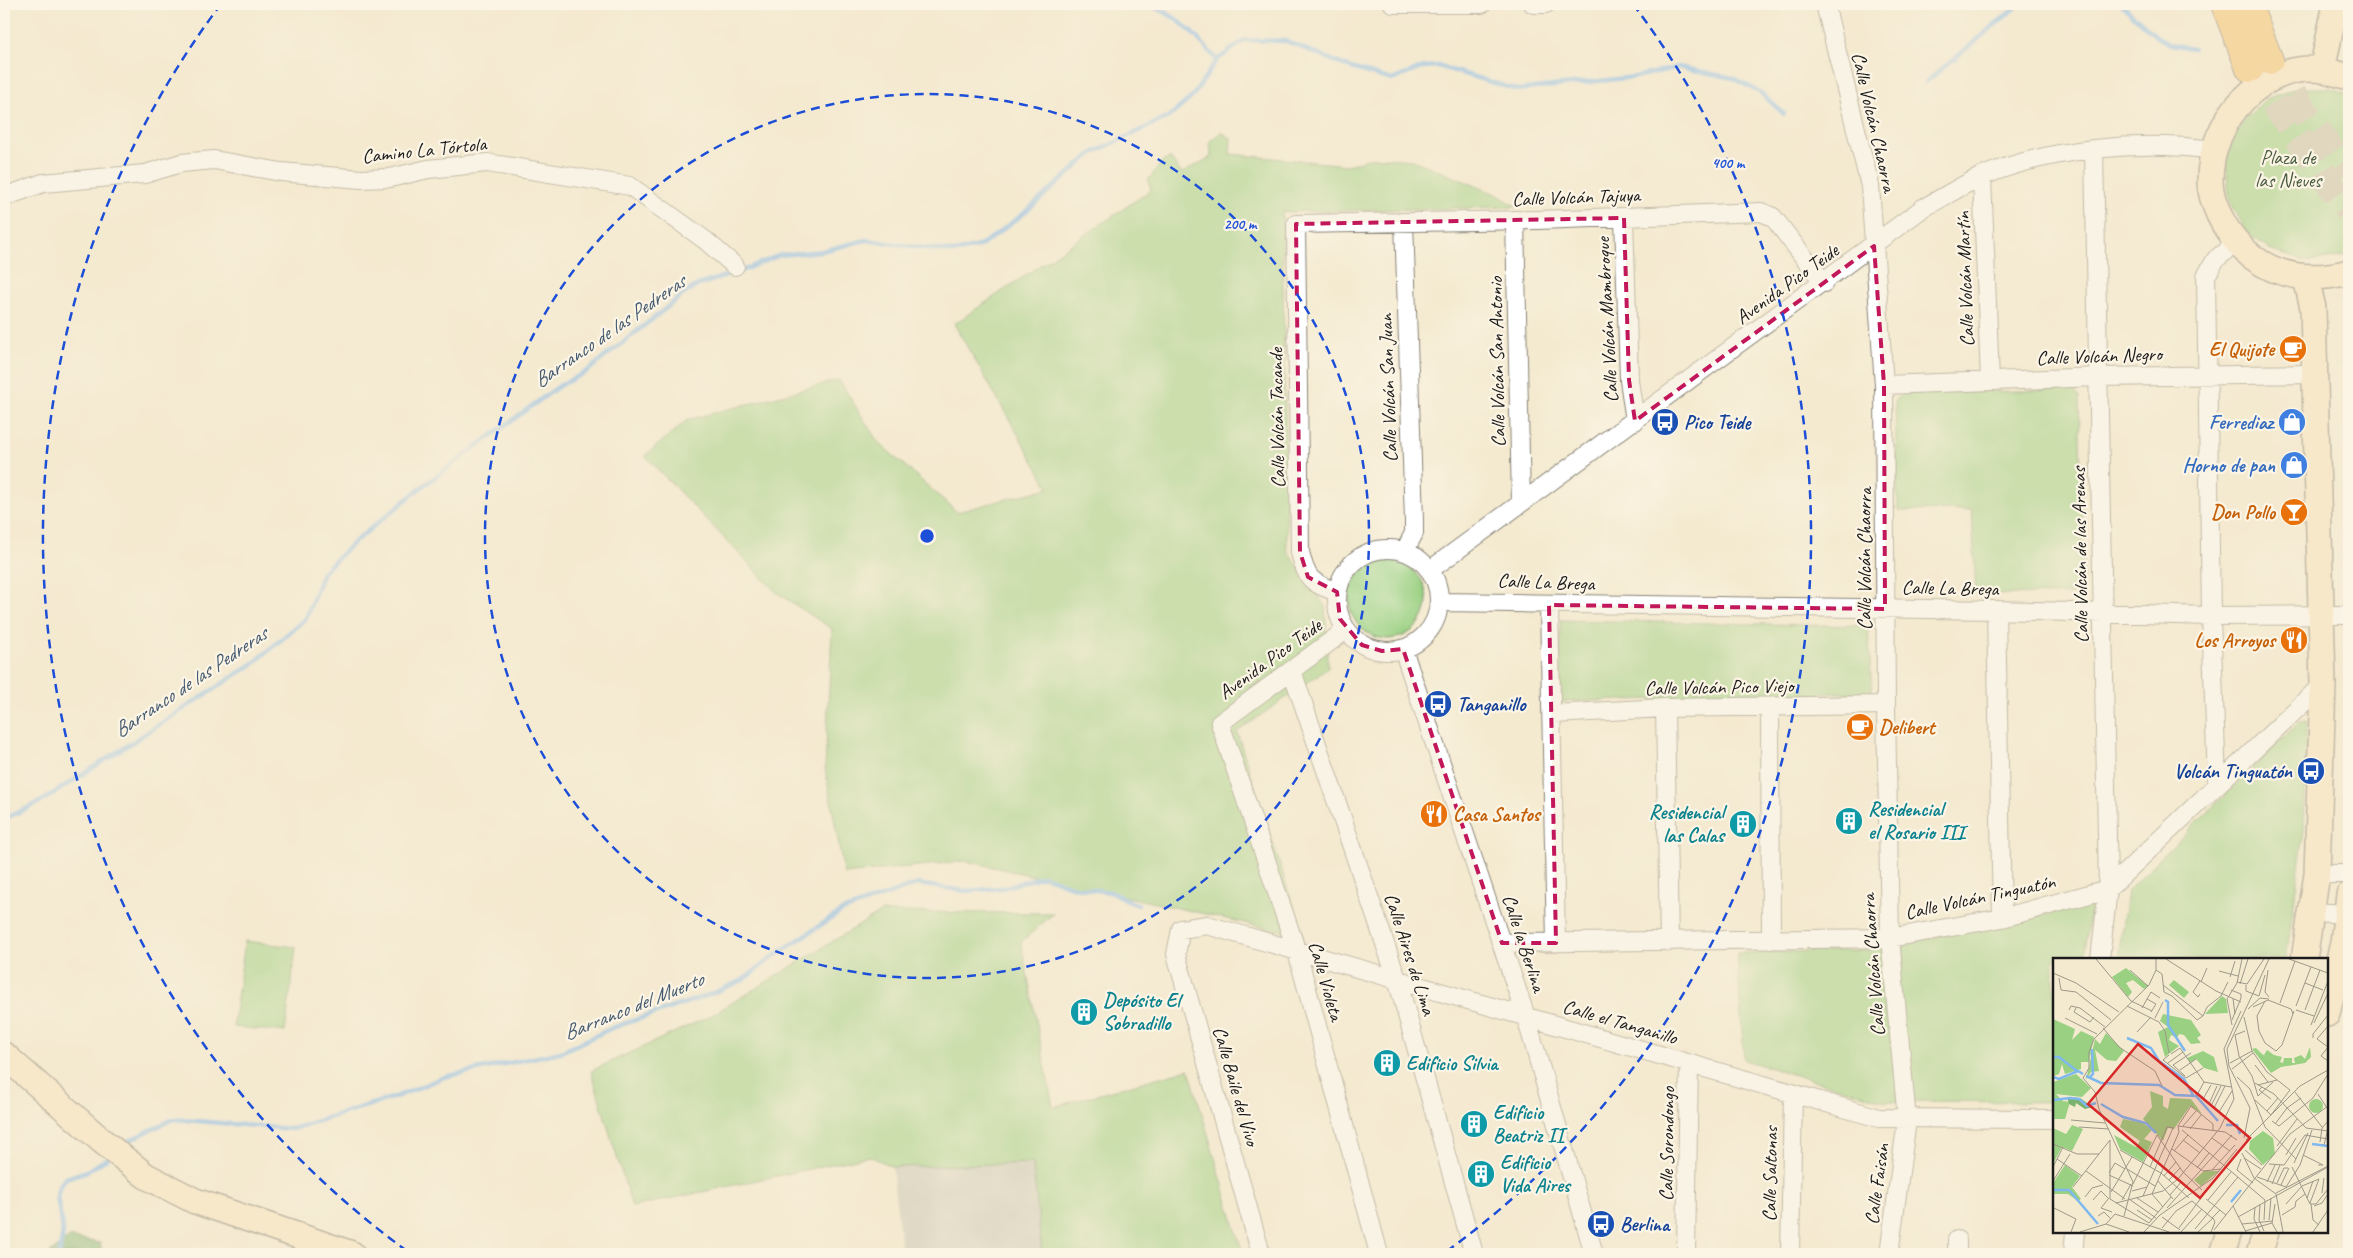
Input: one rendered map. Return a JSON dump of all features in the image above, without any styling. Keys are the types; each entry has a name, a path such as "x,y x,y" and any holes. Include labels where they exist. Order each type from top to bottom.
{"highway":[{"path":"2225,4 2260,64 2246,4"}],"street":[{"path":"1393,4 1482,4"},
{"path":"1533,4 1546,4"},
{"name":"Calle Volcán Chaorra","path":"1825,4 1870,186 1884,385 1890,938 1907,1120"},
{"path":"2322,70 2336,4"},
{"path":"2349,77 2322,70 2294,72 2270,80 2251,91 2227,118 2213,150 2210,181 2218,215 2236,243 2252,258 2272,269 2306,278 2330,277 2349,272"},
{"name":"Avenida Pico Teide","path":"1430,570 1824,283 1923,208 1982,176 2035,158 2094,150 2180,146 2213,150"},
{"name":"Calle Volcán de las Arenas","path":"2094,150 2108,889 2100,958"},
{"name":"Camino La Tórtola","path":"4,197 43,183 145,174 181,163 214,160 281,172 361,179 390,178 428,168 487,162 630,186 705,240 735,266"},
{"name":"Calle Volcán Martín","path":"1982,176 1990,381"},
{"name":"Calle Volcán Tajuya","path":"1296,224 1624,218 1761,212 1773,217 1824,283"},
{"name":"Calle Volcán Mambroque","path":"1624,218 1629,380 1635,421"},
{"name":"Calle Volcán San Antonio","path":"1515,220 1521,503"},
{"name":"Calle Volcán San Juan","path":"1404,222 1414,520 1414,533 1405,551"},
{"name":"Calle Volcán Tacande","path":"1296,224 1300,552 1308,577 1316,585 1337,592"},
{"path":"2217,783 2211,616 2209,374 2206,276 2216,259 2236,243"},
{"path":"2304,958 2317,874 2322,684 2337,615 2315,374 2313,308 2306,278"},
{"name":"Calle Volcán Negro","path":"1884,385 2209,374 2315,374"},
{"path":"1388,548 1405,551 1430,570 1438,585 1439,602 1434,622 1421,638 1404,649 1382,651 1362,645 1346,630 1336,606 1337,592 1343,575 1354,560 1370,551 1388,548"},
{"name":"Calle La Brega","path":"1439,602 1996,610 2211,616 2337,615"},
{"path":"1549,605 1553,714 1556,943"},
{"path":"1996,610 2002,918"},
{"name":"Avenida Pico Teide","path":"1220,723 1346,630"},
{"name":"Calle la Berlina","path":"1404,649 1526,1018 1594,1254"},
{"name":"Calle Aires de Lima","path":"1292,671 1397,978 1474,1254"},
{"name":"Calle Volcán Tinguatón","path":"1502,943 1890,938 2002,918 2108,889 2322,684"},
{"name":"Calle Volcán Pico Viejo","path":"1553,714 1665,708 1886,705"},
{"path":"1770,707 1771,940"},
{"path":"1665,708 1670,942"},
{"name":"Calle Violeta","path":"1220,723 1296,952 1379,1254"},
{"path":"2317,874 2349,874"},
{"path":"2311,912 2348,907 2346,952 2328,1011"},
{"name":"Calle el Tanganillo","path":"1181,929 1206,925 1296,952 1397,978 1526,1018 1879,1118 1907,1120 2053,1119"},
{"name":"Calle Baile del Vivo","path":"1181,929 1176,954 1262,1254"},
{"path":"4,1055 102,1141 146,1176 195,1201 352,1254"},
{"name":"Calle Sorondongo","path":"1686,1254 1689,1064"},
{"name":"Calle Saltonas","path":"1790,1254 1793,1094"},
{"name":"Calle Faisán","path":"1889,1254 1907,1120"},
{"path":"2073,1254 2074,1233"},
{"path":"2222,1254 2229,1233"},
{"path":"2259,1254 2266,1233"}],"highlighted area":[{"path":"1624,218 1629,380 1635,421 1874,246 1884,385 1885,609 1549,605 1556,943 1502,943 1403,649 1382,651 1362,645 1340,619 1337,592 1308,577 1300,552 1296,224"}],"shaded area":[{"path":"1033,1163 1044,1254 902,1254 892,1167"}],"green space":[{"name":"Plaza de las Nieves","path":"2296,88 2330,88 2349,94 2349,254 2345,256 2309,262 2269,250 2246,231 2229,199 2226,161 2233,138 2248,116 2266,99"},
{"path":"1221,132 1231,138 1230,154 1347,165 1374,157 1413,160 1498,195 1517,207 1282,212 1287,550 1325,606 1328,668 1237,732 1303,936 966,861 844,874 825,768 832,629 776,592 645,456 687,420 839,380 878,442 957,512 1049,488 954,324 1151,190 1148,180 1163,161 1170,158 1182,173 1211,157 1210,141"},
{"path":"2073,390 2079,397 2084,582 2072,595 1976,594 1972,510 1898,511 1895,401 1903,393"},
{"path":"1388,561 1403,564 1416,572 1424,585 1427,600 1424,615 1416,628 1403,636 1388,639 1373,636 1360,628 1352,615 1349,600 1352,585 1360,572 1373,564"},
{"path":"1560,620 1868,626 1872,692 1561,702"},
{"path":"2307,721 2304,832 2286,958 2118,958 2127,891 2299,722"},
{"path":"2091,905 2084,958 2053,958 2053,1102 1885,1101 1744,1060 1737,953 1872,950"},
{"path":"881,912 1054,913 1021,942 1053,1107 1189,1069 1243,1254 1042,1254 1033,1163 892,1167 870,1156 632,1207 591,1071 712,1015"},
{"path":"245,941 296,947 285,1032 233,1027"},
{"path":"69,1237 100,1243 103,1254 49,1254"}],"waterway":[{"path":"1145,4 1176,19 1194,34 1217,60"},
{"name":"Barranco de las Pedreras","path":"1926,82 2020,4"},
{"name":"Barranco de las Pedreras","path":"2121,4 2157,37 2170,44 2193,48"},
{"name":"Barranco de las Pedreras","path":"4,819 42,801 254,663 306,618 323,572 353,543 423,486 559,386 586,372 685,293 698,285 741,271 780,255 822,251 866,240 955,252 982,245 1022,215 1091,154 1170,116 1192,97 1217,60 1245,40 1286,41 1351,68 1392,80 1424,67 1438,66 1517,90 1635,77 1679,67 1733,78 1761,93 1784,114"},
{"name":"Barranco del Muerto","path":"122,1144 173,1119 292,1129 398,1096 444,1077 561,1052 612,1028 706,996 743,980 774,956 842,911 917,884 965,891 1002,888 1044,876 1074,887 1110,892 1138,905"},
{"name":"Barranco del Muerto","path":"59,1254 63,1232 57,1196 60,1185 66,1178 87,1171 108,1158"}],"tunnel":[{"path":"2269,60 2346,173"},
{"path":"2250,68 2349,211"}],"place":[{"name":"El Quijote","path":"2293,349"},
{"name":"Pico Teide","path":"1665,422"},
{"name":"Ferrediaz","path":"2292,422"},
{"name":"Horno de pan","path":"2294,465"},
{"name":"Don Pollo","path":"2294,512"},
{"name":"Los Arroyos","path":"2294,640"},
{"name":"Tanganillo","path":"1438,704"},
{"name":"Delibert","path":"1860,727"},
{"name":"Volcán Tinguatón","path":"2311,771"},
{"name":"Casa Santos","path":"1434,814"},
{"name":"Residencial el Rosario III","path":"1849,821"},
{"name":"Residencial las Calas","path":"1743,824"},
{"name":"Depósito El Sobradillo","path":"1084,1012"},
{"name":"Edificio Silvia","path":"1387,1063"},
{"name":"Edificio Beatriz II","path":"1474,1124"},
{"name":"Edificio Vida Aires","path":"1481,1174"},
{"name":"Berlina","path":"1601,1224"}]}
